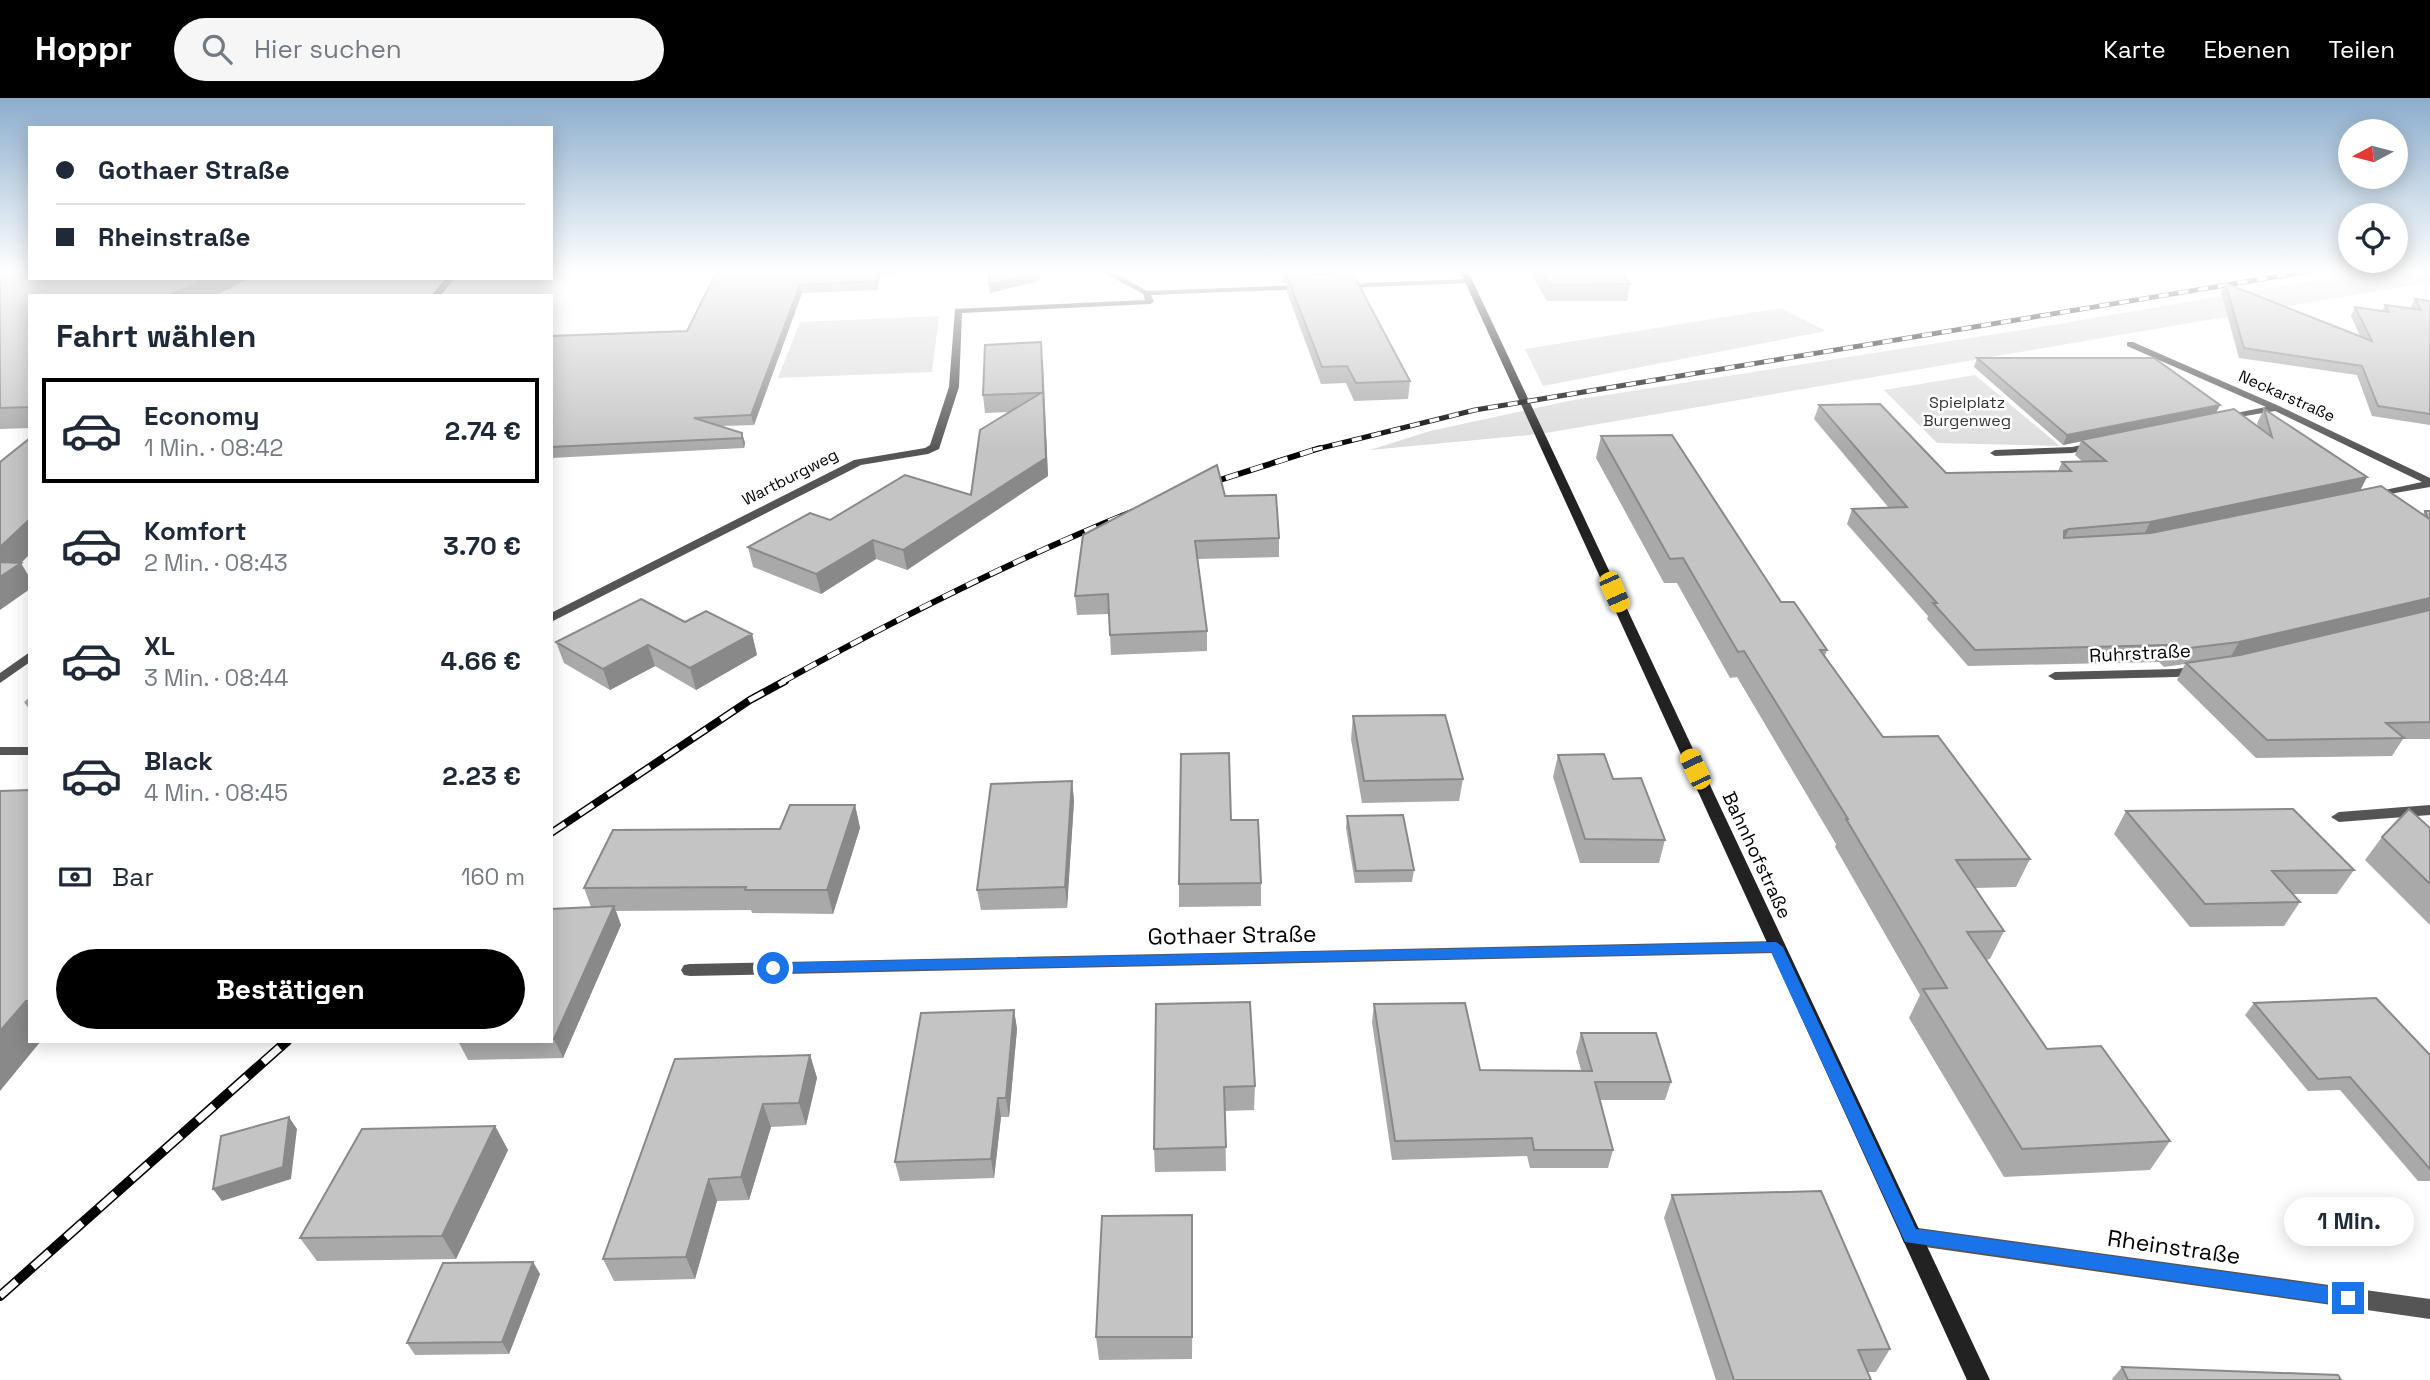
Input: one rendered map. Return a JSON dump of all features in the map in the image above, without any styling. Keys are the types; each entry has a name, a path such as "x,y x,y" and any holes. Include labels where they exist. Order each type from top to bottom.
{"street":[{"name":"Wartburgweg","path":"553,617 858,462 928,451 935,447 954,387 957,331"},
{"name":"Bahnhofstraße","path":"1492,331 1979,1380"},
{"name":"Neckarstraße","path":"2130,344 2276,408 2430,483"},
{"path":"2208,422 2276,408"},
{"path":"1995,453 2072,450 2113,442"},
{"path":"2362,498 2430,483"},
{"path":"0,679 28,658"},
{"name":"Ruhrstraße","path":"2055,676 2176,673 2216,667"},
{"path":"0,751 28,751"},
{"path":"2339,817 2430,810"},
{"name":"Gothaer Straße","path":"690,970 1776,947"},
{"name":"Rheinstraße","path":"1911,1236 2430,1309"}],"green space":[{"path":"797,331 937,331 932,372 778,378"},
{"path":"1638,331 1826,331 1543,386 1525,349"},
{"path":"2015,331 2144,331 1540,434 1370,450 1430,431 1568,401"},
{"name":"Spielplatz Burgenweg","path":"1975,375 2060,446 1937,443 1884,390"}],"building":[{"path":"0,331 28,331 28,407 0,408"},
{"path":"783,331 751,415 694,418 742,433 742,438 553,447 553,336"},
{"path":"1308,331 1383,331 1410,381 1356,383 1347,366 1322,367"},
{"path":"2239,331 2346,331 2372,341 2367,331 2430,331 2430,414 2378,406 2362,366 2244,348"},
{"path":"1041,342 1046,458 903,550 873,540 816,574 748,547 810,513 830,520 905,475 971,495 980,430 1041,393 983,395 985,345"},
{"path":"1977,358 2154,358 2220,405 2067,435"},
{"path":"1880,404 1946,473 2071,471 2062,462 2106,461 2081,440 2234,409 2272,437 2264,409 2367,477 2150,522 2069,529 2064,531 2064,538 2151,533 2381,486 2428,518 2425,511 2430,511 2430,598 2239,642 2173,650 2167,645 1975,650 1933,603 1937,603 1852,509 1907,507 1819,405"},
{"path":"1672,435 1781,602 1794,602 1827,650 1820,650 1883,737 1938,736 2030,859 1956,860 2004,931 1967,932 2047,1049 2101,1046 2170,1141 2022,1149 1923,989 1947,988 1848,819 1744,651 1738,652 1683,558 1670,559 1601,436"},
{"path":"28,440 28,521 0,547 0,462"},
{"path":"1217,465 1225,496 1276,495 1279,538 1195,541 1207,631 1110,635 1108,594 1075,596 1083,535"},
{"path":"0,562 21,563 0,577"},
{"path":"641,599 685,622 706,611 752,634 690,668 648,645 603,669 556,642"},
{"path":"2430,610 2430,722 2386,723 2404,738 2267,740 2186,663 2240,655"},
{"path":"1445,715 1463,779 1364,781 1353,716"},
{"path":"1229,753 1231,820 1258,820 1261,883 1179,884 1181,754"},
{"path":"1604,754 1613,779 1641,778 1665,840 1585,839 1558,755"},
{"path":"1072,781 1065,887 977,890 991,784"},
{"path":"28,790 28,1001 0,1031 0,791"},
{"path":"790,805 855,805 827,890 745,890 746,887 584,888 613,830 780,829"},
{"path":"2293,809 2354,870 2272,871 2300,902 2205,904 2126,811"},
{"path":"2409,809 2430,828 2430,884 2382,837"},
{"path":"1403,815 1414,870 1356,871 1347,816"},
{"path":"614,906 554,1039 553,1039 553,909"},
{"path":"2376,998 2430,1055 2430,1169 2350,1077 2318,1079 2254,1003"},
{"path":"1250,1002 1255,1086 1224,1087 1226,1147 1154,1149 1156,1004"},
{"path":"1465,1003 1480,1070 1592,1071 1581,1033 1656,1033 1671,1082 1595,1082 1613,1150 1534,1150 1532,1138 1395,1141 1374,1004"},
{"path":"1014,1010 1006,1098 998,1098 991,1159 895,1162 921,1013"},
{"path":"810,1055 799,1103 763,1104 741,1177 709,1179 686,1257 603,1259 675,1059"},
{"path":"289,1117 283,1167 213,1189 221,1136"},
{"path":"495,1126 442,1236 300,1238 362,1129"},
{"path":"1821,1191 1890,1349 1858,1350 1871,1380 1734,1380 1672,1195"},
{"path":"1192,1215 1192,1337 1096,1337 1102,1216"},
{"path":"533,1262 502,1342 407,1343 443,1263"},
{"path":"2122,1367 2338,1375 2341,1380 2128,1380"}],"railway":[{"path":"1316,449 1475,410 1951,331"},
{"path":"1201,486 1316,449"},
{"path":"782,682 958,590 1139,509"},
{"path":"553,832 750,700 785,681"},
{"path":"0,1296 285,1043"}],"route":[{"path":"773,968 1776,947 1911,1236 2348,1298"}]}
